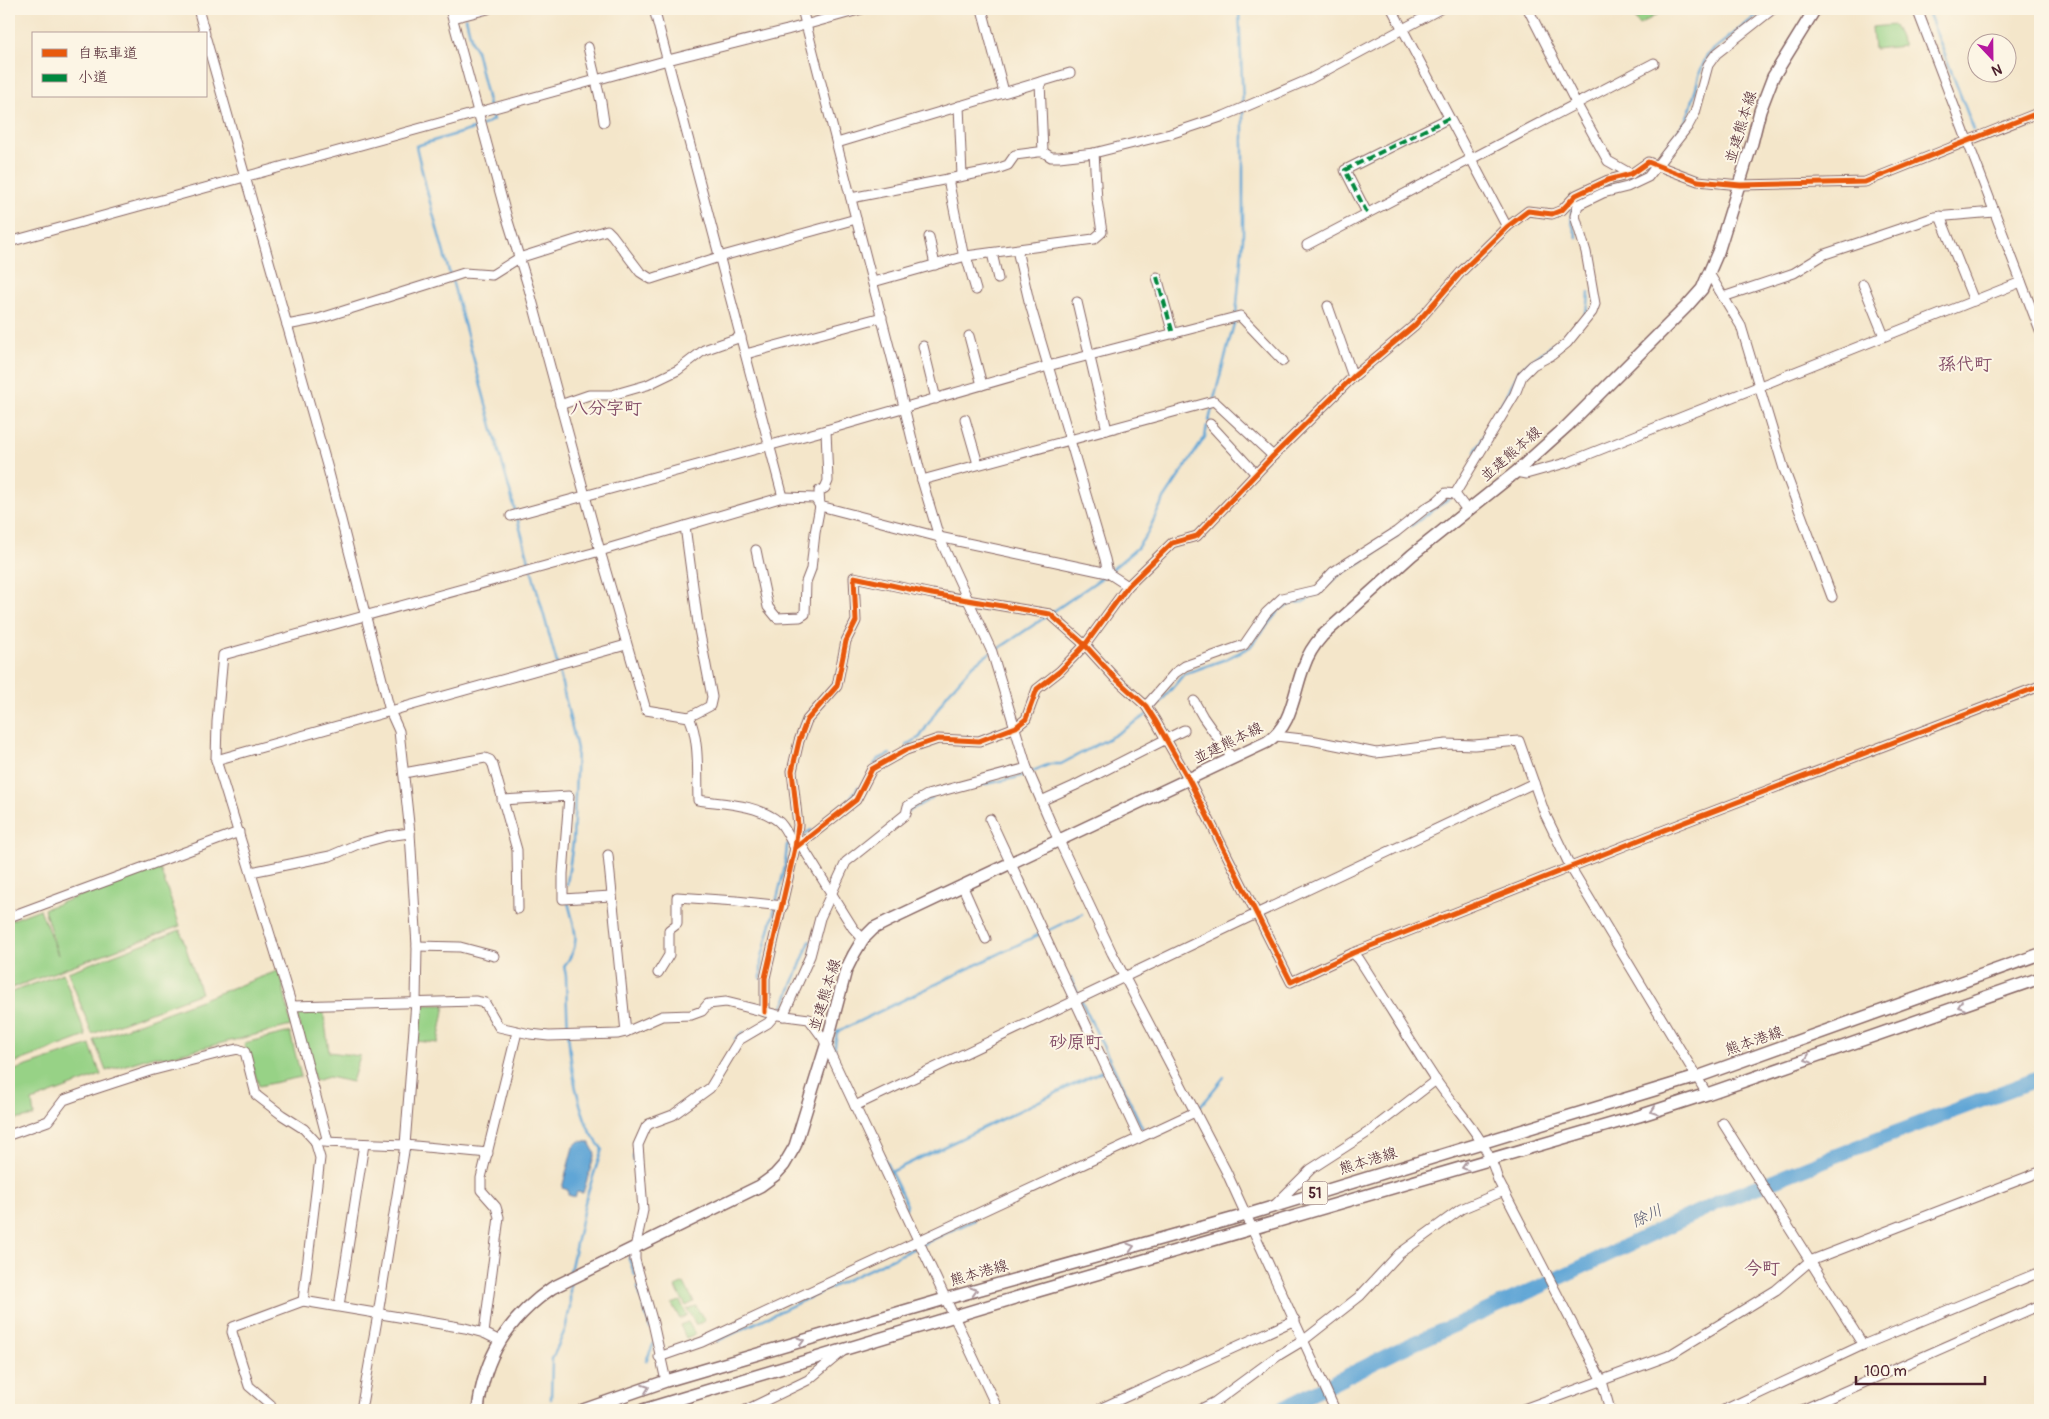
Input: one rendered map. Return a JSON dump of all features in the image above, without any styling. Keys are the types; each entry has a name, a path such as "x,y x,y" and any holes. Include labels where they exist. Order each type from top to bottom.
{"main road":[{"name":"並建熊本線","path":"478,1410 484,1375 509,1325 524,1310 552,1288 725,1205 760,1186 775,1175 784,1165 795,1146 826,1046 846,970 863,938 874,928 1276,736 1287,719 1306,660 1312,647 1322,636 1400,565 1516,472 1574,419 1686,308 1702,289 1710,275 1740,185 1760,111 1773,77 1815,9"},
{"name":"熊本港線","path":"583,1410 666,1381 945,1299 1246,1215 1482,1141 1697,1077 2040,954"},
{"path":"1979,976 1986,997"},
{"name":"51","path":"643,1410 1492,1160 1707,1094 2040,978"}],"street":[{"path":"198,9 204,32"},
{"path":"450,9 457,17 479,113 626,645 646,710 689,717 710,706 712,697 698,624 685,526"},
{"path":"457,17 488,9"},
{"path":"654,9 783,496"},
{"path":"802,9 938,537 997,665 1027,768 1058,840 1253,1229 1336,1410"},
{"path":"9,242 668,60 862,9"},
{"path":"982,9 1004,92"},
{"path":"1392,9 1507,227"},
{"path":"851,198 1002,168 1008,165 1015,155 1043,152 1051,157 1094,153 1170,134 1254,105 1310,79 1440,9"},
{"path":"1528,9 1608,162 1631,174"},
{"path":"1455,494 1515,394 1522,376 1533,365 1552,355 1567,343 1592,312 1595,304 1586,252 1575,216 1578,205 1603,192 1627,187 1648,177 1688,126 1695,113 1708,65 1716,54 1773,9"},
{"path":"1917,9 2040,331"},
{"path":"208,46 328,469 390,711 399,731 404,773 417,946 416,1002 405,1145 361,1410"},
{"path":"588,47 604,122"},
{"path":"1307,244 1654,63"},
{"path":"837,143 1070,73"},
{"path":"1040,82 1043,152"},
{"path":"959,106 962,176"},
{"path":"797,845 856,800 872,769 906,750 938,739 979,741 1016,727 1026,719 1037,689 1060,671 1085,646 1128,586 1172,543 1197,536 1273,456 1353,378 1415,325 1461,272 1507,227 1528,211 1542,214 1562,210 1576,195 1608,180 1631,174 1648,162 1698,181 1740,185 1866,182 2040,112"},
{"path":"1367,213 1345,170 1449,118"},
{"path":"873,282 966,256 1094,239 1102,232 1097,200 1094,153"},
{"path":"948,179 963,253 966,256 976,290"},
{"path":"1723,297 1794,273 1825,254 1940,216 1994,212"},
{"path":"1940,216 1974,301"},
{"path":"287,325 318,318 464,273 492,275 519,258 607,230 640,272 651,279 719,257 856,219"},
{"path":"929,237 935,265"},
{"path":"1017,250 1029,301 1108,573"},
{"path":"992,253 998,279"},
{"path":"1710,275 1741,326 1757,387 1784,470 1832,598"},
{"path":"1157,277 1173,334"},
{"path":"1516,472 1526,474 1569,462 2021,282"},
{"path":"1863,284 1884,336"},
{"path":"1077,302 1107,430"},
{"path":"1328,306 1353,378"},
{"path":"746,354 882,316"},
{"path":"512,516 826,430 1048,366 1240,316 1283,361"},
{"path":"969,336 982,385"},
{"path":"560,405 589,395 612,395 647,385 678,370 704,350 741,337"},
{"path":"923,346 936,398"},
{"path":"922,480 1214,401 1273,456"},
{"path":"965,419 978,464"},
{"path":"1210,424 1256,474"},
{"path":"756,550 768,607 777,618 800,617 805,614 806,582 811,568 814,533 820,506 819,491 825,488 828,481 826,430"},
{"path":"1146,706 1174,673 1185,666 1244,645 1266,613 1282,598 1316,590 1333,572 1396,532 1446,493 1455,494 1467,510"},
{"path":"328,1142 292,1006 216,760 217,722 223,655 600,552 783,496 814,498 820,506 938,537 1108,573 1128,586"},
{"path":"765,1012 765,978 797,845 798,825 792,771 798,741 807,720 837,686 846,641 856,621 854,577 1050,614 1085,646 1115,678 1146,706 1188,778 1291,982 1353,953 1676,825 2040,686"},
{"path":"216,760 626,645"},
{"path":"1194,701 1232,758"},
{"path":"689,717 694,727 698,800 749,808 780,822 831,893 852,928 863,938"},
{"path":"1041,800 1074,786 1184,730"},
{"path":"1276,736 1311,740 1376,753 1446,744 1519,741 1546,814 1571,868 1707,1094"},
{"path":"404,773 485,758 490,760 517,850 518,909"},
{"path":"666,1381 659,1357 653,1323 635,1260 635,1248 643,1210 638,1145 646,1127 672,1115 710,1088 739,1040 779,1015 810,956 820,918 846,862 906,814 908,806 927,795 1027,768"},
{"path":"855,1106 1534,783"},
{"path":"502,800 569,796 562,899 611,896"},
{"path":"990,819 1139,1138"},
{"path":"9,917 239,832"},
{"path":"251,872 330,856 358,844 387,836 410,833"},
{"path":"608,855 626,1032"},
{"path":"962,885 986,939"},
{"path":"658,972 669,955 669,930 677,924 678,897 782,906"},
{"path":"417,946 460,947 494,956"},
{"path":"1353,953 1359,959 1436,1080 1482,1141 1492,1160 1498,1180 1602,1381 1610,1410"},
{"path":"292,1006 416,1002 485,1003 499,1027 517,1032 549,1036 626,1032 662,1016 692,1015 702,1011 708,1004 726,1002 779,1015 809,1019 817,1028 826,1046 998,1410"},
{"path":"484,1333 499,1217 496,1207 481,1190 482,1178 517,1032"},
{"path":"9,1134 48,1120 64,1100 92,1090 150,1071 238,1049 246,1052 256,1095 304,1129 315,1141 320,1158 303,1301"},
{"path":"1274,1206 1311,1169 1370,1131 1436,1080"},
{"path":"659,1357 702,1342 1195,1112"},
{"path":"1722,1123 1863,1346"},
{"path":"315,1141 405,1145 488,1153"},
{"path":"339,1306 364,1144"},
{"path":"1521,1410 1668,1356 1776,1290 1810,1261 2040,1172"},
{"path":"1199,1410 1215,1402 1279,1355 1304,1340 1360,1296 1399,1254 1462,1209 1504,1191"},
{"path":"1724,1410 1863,1346 2040,1272"},
{"path":"272,1410 270,1404 248,1386 232,1332 233,1327 303,1301 484,1333 500,1341"},
{"path":"1802,1410 2040,1305"},
{"path":"1097,1410 1295,1320"},
{"path":"746,1410 808,1380 845,1349"}],"green space":[{"path":"1630,9 1655,9 1658,14 1639,25"},
{"path":"1894,25 1904,46 1874,49 1872,27"},
{"path":"159,866 180,926 9,989 9,921 40,909 58,955 44,909"},
{"path":"180,930 201,993 92,1034 68,972"},
{"path":"280,970 291,1026 166,1057 155,1056 106,1071 94,1040"},
{"path":"63,973 86,1036 9,1065 9,993"},
{"path":"418,1005 445,1005 438,1043 415,1041"},
{"path":"323,1008 329,1052 360,1056 352,1082 329,1077 315,1081 295,1009"},
{"path":"290,1032 301,1077 259,1086 244,1043"},
{"path":"90,1045 101,1075 32,1101 34,1116 9,1121 9,1072"},
{"path":"684,1283 694,1302 686,1306 675,1287"},
{"path":"680,1301 687,1315 680,1319 672,1304"},
{"path":"696,1306 705,1321 696,1325 687,1309"},
{"path":"688,1322 695,1334 686,1338 680,1325"}],"water":[{"path":"579,1141 589,1142 595,1153 583,1193 577,1192 575,1197 568,1195 568,1190 562,1188 573,1147"}],"waterway":[{"path":"1239,9 1243,105"},
{"path":"1660,155 1685,122 1707,55 1765,9"},
{"path":"1927,9 1974,130"},
{"path":"466,18 476,50 489,106"},
{"path":"1236,315 1243,239 1243,110"},
{"path":"450,275 416,146 477,128 493,120 490,112"},
{"path":"1583,198 1602,188 1629,181"},
{"path":"1575,205 1571,217 1577,237"},
{"path":"452,280 558,667 577,749 573,842 567,884"},
{"path":"1584,317 1589,293"},
{"path":"1214,399 1235,320"},
{"path":"1475,452 1520,370 1577,324"},
{"path":"1209,421 1213,404"},
{"path":"1110,571 1137,548 1147,534 1162,502 1205,437 1207,426"},
{"path":"1411,526 1451,497"},
{"path":"1153,711 1184,674 1226,659 1250,647 1280,609 1293,603 1303,602 1319,593 1339,575 1371,556 1399,535"},
{"path":"1051,613 1106,575"},
{"path":"995,651 1047,616"},
{"path":"906,746 920,737 947,694 974,664 990,653"},
{"path":"1031,772 1050,764 1061,764 1115,735 1148,714"},
{"path":"874,764 879,759 890,754"},
{"path":"976,786 1026,774"},
{"path":"848,801 858,787"},
{"path":"909,811 932,798"},
{"path":"798,838 811,830"},
{"path":"776,903 785,866 787,845 790,844"},
{"path":"829,886 838,865 843,861"},
{"path":"568,902 575,935 573,950 564,966 572,1068 575,1086 587,1126 602,1149 586,1198 569,1276"},
{"path":"761,978 761,961 775,908"},
{"path":"1045,932 1082,914"},
{"path":"834,1053 837,1032 1040,934"},
{"path":"781,1012 810,941"},
{"path":"1071,978 1079,995"},
{"path":"1081,1000 1142,1127 1142,1133"},
{"path":"735,1039 744,1032"},
{"path":"891,1172 1102,1071"},
{"path":"1197,1110 1224,1077"},
{"name":"除川","path":"1279,1410 1399,1350 1537,1288 1719,1202 2040,1078"},
{"path":"880,1150 907,1205 906,1208"},
{"path":"400,1207 409,1151"},
{"path":"635,1151 633,1157 636,1172"},
{"path":"717,1341 974,1220"},
{"path":"630,1254 629,1259 635,1275"},
{"path":"551,1399 552,1359 565,1330 570,1307 570,1284"},
{"path":"638,1287 650,1328"},
{"path":"646,1361 654,1343"}],"marked path":[{"path":"1367,213 1345,170 1449,118"},
{"path":"1157,277 1173,334"}],"cycle path":[{"path":"765,1012 765,978 795,848 856,800 872,769 906,750 938,739 979,741 1016,727 1026,719 1037,689 1060,671 1085,645 1128,586 1172,543 1197,536 1273,456 1353,377 1415,325 1461,272 1507,227 1528,211 1552,214 1562,210 1576,195 1608,180 1631,174 1648,162 1698,181 1740,185 1865,182 2040,112"},
{"path":"795,848 798,825 792,771 799,741 807,720 837,686 846,641 856,621 854,577 932,594 1050,614 1085,645 1115,678 1146,706 1155,720 1188,778 1291,982 1353,953 1667,829 2040,686"}],"district":[{"name":"孫代町","path":"1965,364"},
{"name":"八分字町","path":"606,408"},
{"name":"砂原町","path":"1076,1042"},
{"name":"今町","path":"1762,1268"}]}
